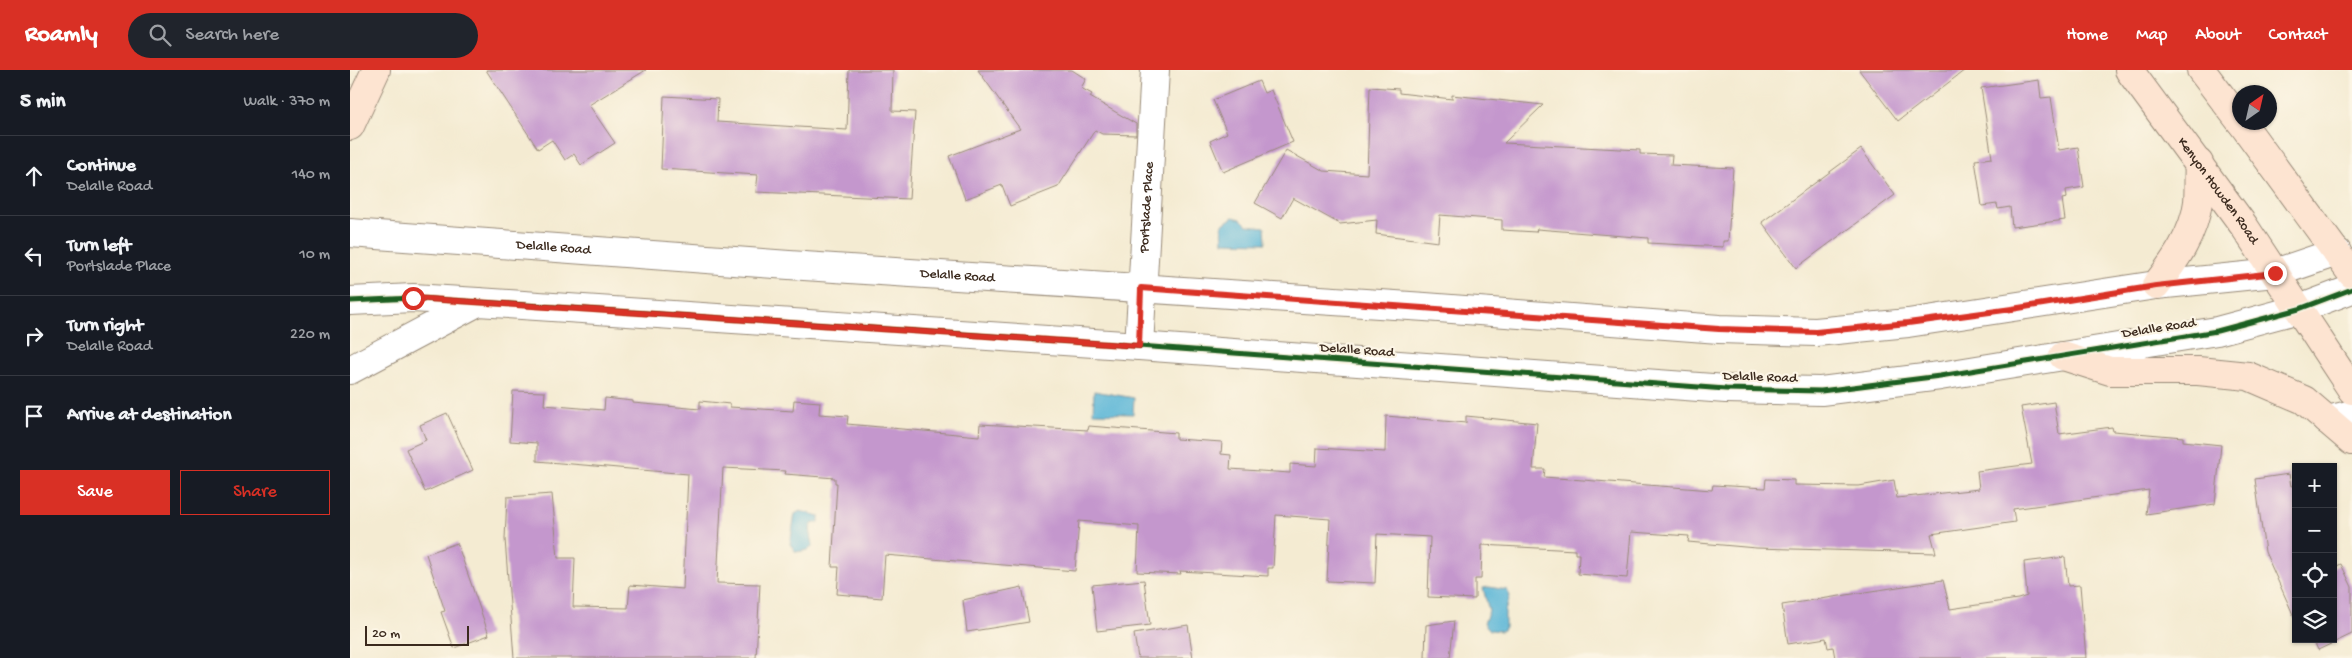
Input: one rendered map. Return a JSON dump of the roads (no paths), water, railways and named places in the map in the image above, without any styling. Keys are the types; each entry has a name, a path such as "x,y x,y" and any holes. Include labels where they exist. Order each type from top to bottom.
{"street":[{"path":"350,126 376,70"},
{"name":"Portslade Place","path":"1139,346 1155,70"},
{"name":"Kenyon Howden Road","path":"2129,70 2199,163 2300,309 2352,390"},
{"path":"2202,70 2232,111"},
{"path":"2246,130 2344,263"},
{"path":"2156,286 2172,265 2193,225 2198,202 2199,163"},
{"name":"Delalle Road","path":"350,233 1719,329 1816,332 1908,323 2156,286 2275,273 2344,263"},
{"name":"Delalle Road","path":"350,301 413,298 478,302 1139,346 1726,389 1821,392 1940,376 2217,331 2300,309 2352,289"},
{"path":"350,370 478,302"},
{"path":"2063,356 2110,371 2198,371 2248,376 2340,417 2352,441"}],"water":[{"path":"1233,217 1241,219 1247,225 1265,227 1266,243 1223,242 1222,225"},
{"path":"1094,391 1134,398 1133,414 1093,413"},
{"path":"800,511 819,516 819,522 812,524 810,529 813,546 808,550 796,552 790,544 795,514"},
{"path":"1483,588 1507,590 1510,596 1505,611 1505,627 1502,631 1490,630 1484,623 1489,611"}]}
